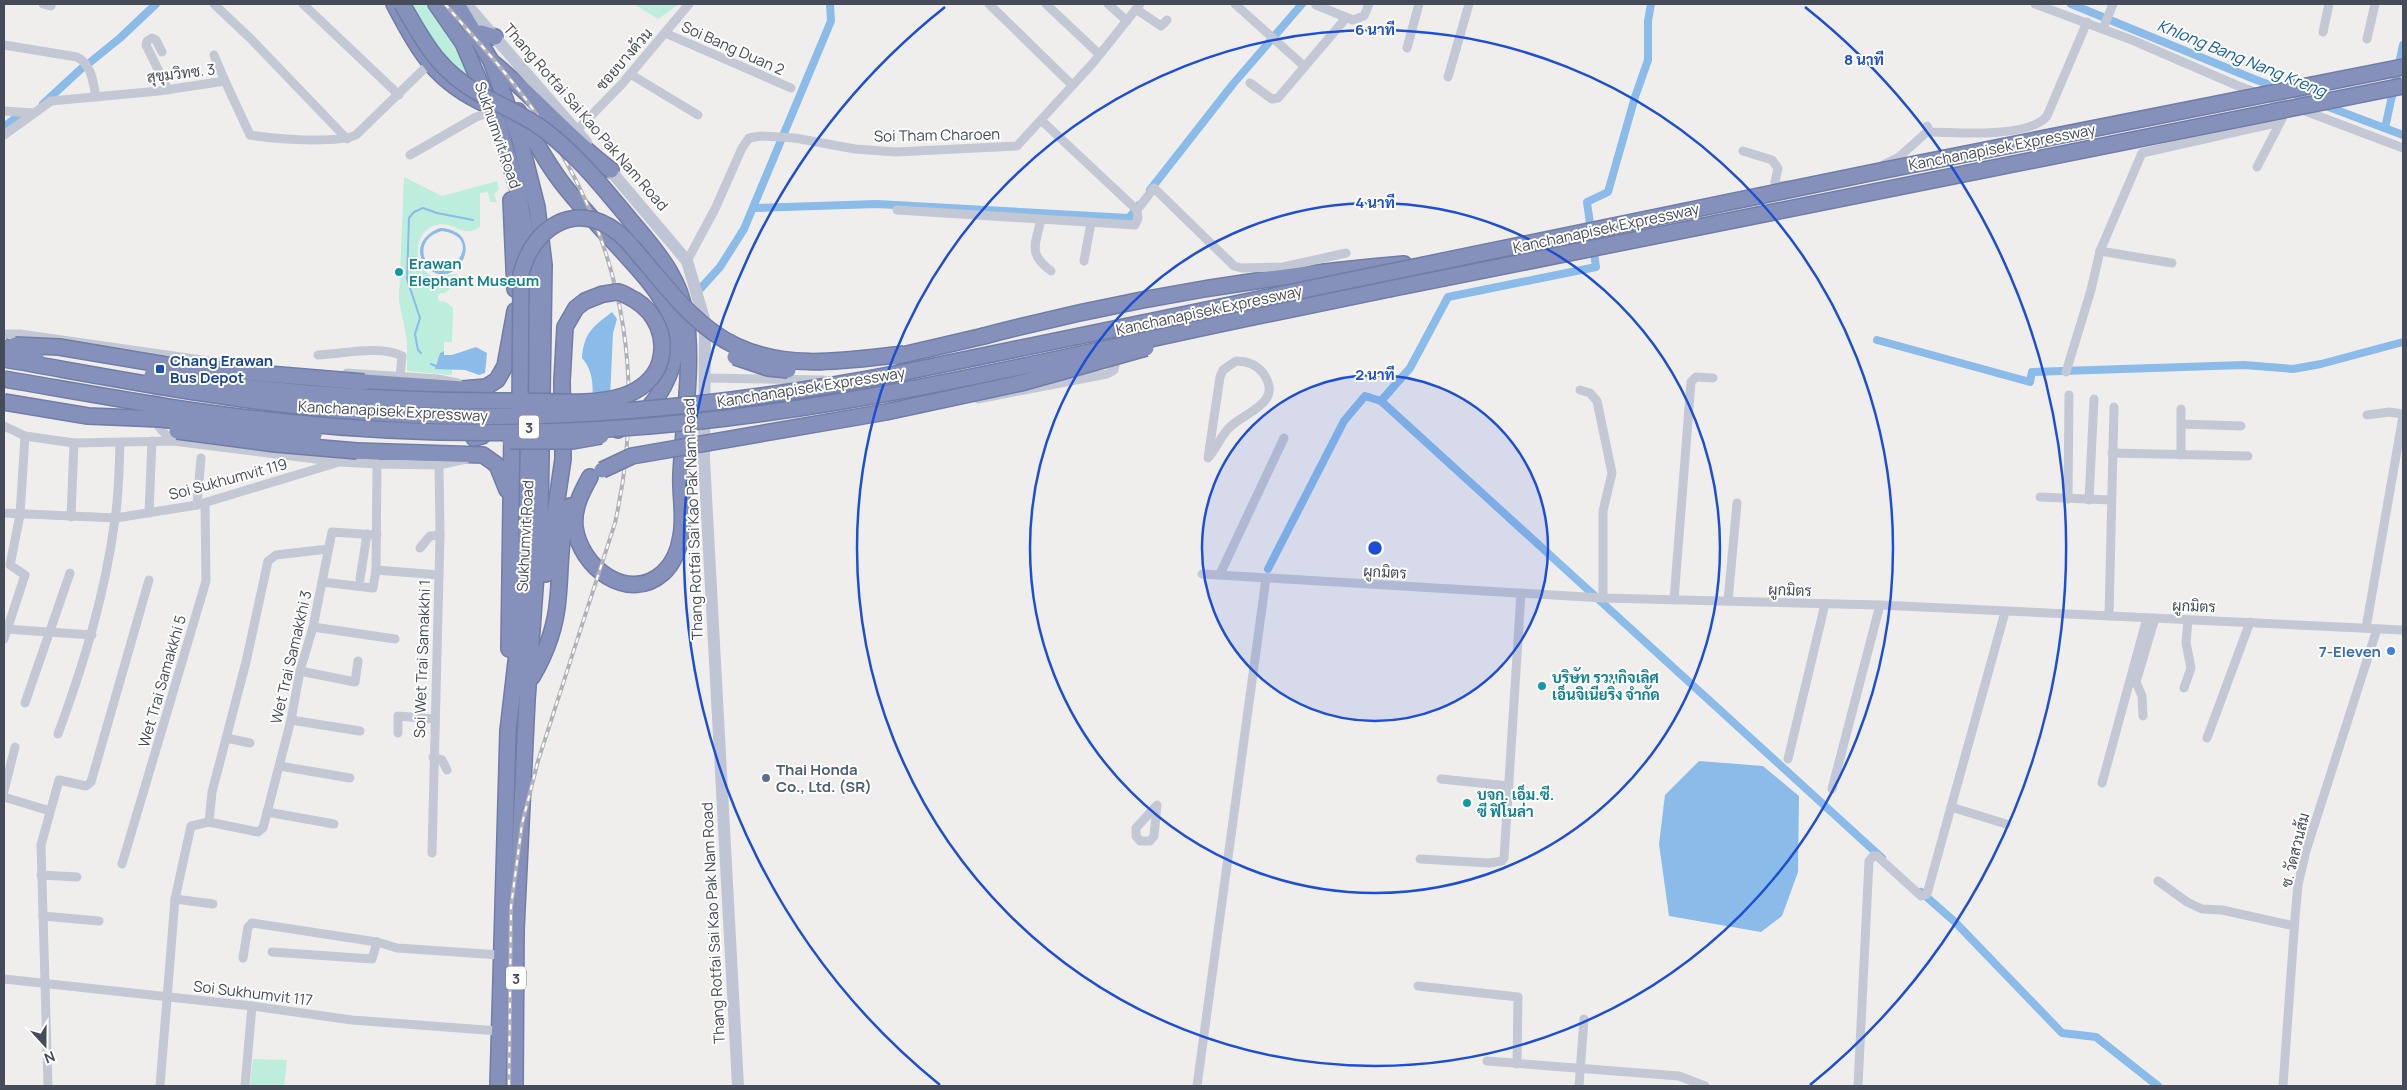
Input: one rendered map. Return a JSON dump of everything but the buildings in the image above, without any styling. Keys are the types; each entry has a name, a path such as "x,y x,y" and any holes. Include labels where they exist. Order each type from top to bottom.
{"highway":[{"path":"394,4 411,38 429,64 448,82 492,109"},
{"path":"402,4 429,51 443,66 468,86 516,112 550,135 587,169 658,253 677,284 685,312 687,328 687,376 681,486 682,534 675,556 663,573 646,582 624,582 607,578 590,562 579,541 575,516 580,495 596,474"},
{"name":"Sukhumvit Road","path":"436,4 463,43 492,109 511,164 524,218 529,256 531,300 526,535 522,610 508,731 500,955 498,1086"},
{"name":"Sukhumvit Road","path":"457,4 494,67 529,173 537,208 544,265 540,526 519,870 515,1086"},
{"path":"463,43 476,34 486,33 496,37"},
{"path":"494,67 539,147 564,186 701,336 737,358 761,366 786,370 827,370 904,354 1089,310 1179,294 1324,272 1456,259"},
{"path":"494,67 510,76 571,137 611,170"},
{"name":"Kanchanapisek Expressway","path":"4,359 213,395 353,412 421,416 498,416 623,411 756,398 858,382 1875,172 2403,67"},
{"name":"Kanchanapisek Expressway","path":"4,379 214,414 356,428 501,432 624,427 716,419 850,400 2403,86"},
{"path":"498,127 512,212 515,311 508,731"},
{"path":"539,147 548,147 611,170"},
{"path":"509,627 516,554 520,416 520,274 525,259 537,239 555,224 567,220 591,220 617,232 688,311 708,330 745,350 774,358 813,362 904,354"},
{"path":"88,416 142,418 285,433 371,438 534,441 589,438 615,431 635,420 657,399 669,376 674,363 676,338 669,311 657,290"},
{"path":"4,346 29,354 85,365 260,389 421,400 592,401 620,397 643,387 658,366 662,349 656,321 644,307 618,292 603,294 585,301 576,308 566,327 562,381 561,475 531,664"},
{"path":"4,346 42,345 172,366 364,382 477,389 491,384 502,374 508,356 515,311"},
{"path":"529,683 543,658 552,630 558,600 563,537 568,510 577,490 596,474 632,456 886,412 1022,383 1253,317"},
{"path":"258,426 338,433 478,438 482,436 486,418 482,397 477,389"},
{"path":"4,402 212,436 357,451 483,455 493,461 501,471 511,507"},
{"path":"504,868 519,870"}],"main road":[{"name":"Thang Rotfai Sai Kao Pak Nam Road","path":"466,4 687,260 702,305 705,322 704,446 738,1086"}],"street":[{"path":"214,4 252,40 347,139 356,135 429,64"},
{"path":"303,4 399,95"},
{"name":"ซอยบางด้วน","path":"576,130 630,74 690,4"},
{"path":"989,4 1072,85"},
{"path":"1046,4 1099,54"},
{"path":"1108,4 1127,20"},
{"path":"1235,4 1304,66"},
{"path":"1316,5 1346,18 1361,18 1366,13 1369,4"},
{"path":"1407,48 1419,4"},
{"path":"1448,77 1467,4"},
{"path":"2035,4 2087,22 2106,21 2290,106 2403,148"},
{"path":"2106,21 2113,4"},
{"path":"2323,32 2330,4"},
{"path":"2367,39 2375,4"},
{"path":"1138,6 1161,26 1167,20"},
{"name":"Soi Tham Charoen","path":"687,260 711,226 745,143 753,137 795,138 855,149 896,152 1011,147 1021,143 1099,54 1138,6"},
{"path":"1250,83 1272,99 1278,98 1346,18"},
{"path":"1743,151 1772,160 1778,168 1775,182 1780,186 1883,165 1900,157 1928,129 1998,134 2042,122 2047,116 2087,22"},
{"name":"Soi Bang Duan 2","path":"665,32 791,88"},
{"path":"162,52 156,40 152,38 147,41 146,45 168,90"},
{"path":"4,45 77,57 84,61 92,79 96,97"},
{"path":"214,55 225,82"},
{"path":"630,74 698,115"},
{"name":"สุขุมวิทซ. 3","path":"4,135 31,113 50,101 168,90 225,82 250,135 330,140 347,139"},
{"path":"2257,167 2290,106"},
{"path":"410,155 492,109"},
{"path":"4,111 31,113"},
{"path":"897,210 1135,225 1138,218 1136,210 1040,120"},
{"path":"2066,372 2092,290 2100,251 2142,153 2280,122"},
{"path":"1136,210 1154,188 1209,244 1234,266 1242,268 1283,267 1346,253"},
{"path":"1041,220 1035,253 1039,262 1051,271"},
{"path":"1084,261 1090,223"},
{"path":"2100,251 2172,263"},
{"path":"4,334 20,334 269,368 438,379 477,389"},
{"path":"704,378 818,380 1069,339 1104,336 1110,339 1117,357 1114,370 1107,374 1026,391 704,446"},
{"path":"318,355 381,350 398,354 402,356 400,376"},
{"path":"173,441 158,427 153,418 152,405 155,396 164,384 176,374 213,361"},
{"path":"1236,361 1251,363 1257,366 1266,377 1268,395 1262,405 1228,429 1208,458 1220,377 1223,370 1236,361"},
{"path":"255,451 263,378 264,373 269,368"},
{"path":"1674,600 1691,382 1696,377 1714,378"},
{"path":"1580,390 1590,393 1597,401 1612,473 1602,510 1602,598"},
{"path":"2068,499 2069,395"},
{"path":"2089,500 2094,399"},
{"path":"2108,616 2114,408"},
{"path":"2181,409 2181,455"},
{"path":"2366,628 2403,415 2389,412 2367,415"},
{"path":"2181,424 2241,426"},
{"path":"8,428 25,436 74,443 173,441 339,462 439,465 483,455"},
{"path":"4,639 24,576 10,565 20,515 25,436"},
{"path":"1220,574 1284,438"},
{"path":"149,513 152,441"},
{"path":"71,517 74,443"},
{"path":"58,734 85,660 102,596 116,518 120,443"},
{"path":"2112,453 2248,456"},
{"name":"Wet Trai Samakkhi 5","path":"122,864 206,581 201,504 201,458"},
{"name":"Soi Sukhumvit 119","path":"4,513 116,518 149,513 201,504 339,462"},
{"path":"322,582 373,588 376,570 377,535 376,464"},
{"name":"Soi Wet Trai Samakkhi 1","path":"432,853 440,535 439,465"},
{"path":"2040,497 2111,500"},
{"path":"1728,601 1737,503"},
{"name":"Wet Trai Samakkhi 3","path":"210,822 261,831 280,766 300,672 313,627 333,531 377,535"},
{"path":"360,579 367,534"},
{"path":"420,548 430,536 440,535"},
{"path":"160,1086 175,899 191,826 210,822 212,792 246,662 269,558 276,554 328,549"},
{"path":"376,570 438,575"},
{"path":"25,704 70,573"},
{"name":"ผูกมิตร","path":"1202,574 1602,598 1880,605 2403,630"},
{"path":"1197,1086 1266,578"},
{"path":"48,1086 41,845 59,780 86,786 91,782 149,580"},
{"path":"1420,859 1490,863 1502,861 1505,848 1521,593"},
{"path":"1788,759 1825,604"},
{"path":"1832,788 1880,605"},
{"path":"1858,1086 1869,860 1873,856 1878,856 1921,896 1925,896 2005,612"},
{"path":"2144,716 2142,696 2136,682 2151,618"},
{"path":"2102,783 2151,618"},
{"path":"2184,688 2191,668 2186,643 2188,620"},
{"path":"2207,738 2250,622"},
{"path":"313,627 395,639"},
{"path":"6,628 50,630 92,635"},
{"name":"ซ. วัดสวนส้ม","path":"2282,1086 2298,885 2306,851 2377,629"},
{"path":"300,672 353,682 356,680 358,661"},
{"path":"398,733 398,716 434,719"},
{"path":"291,720 360,731"},
{"path":"226,738 250,743"},
{"path":"4,791 15,747"},
{"path":"433,757 442,760 447,770"},
{"path":"280,766 350,778"},
{"path":"1441,779 1509,786"},
{"path":"4,797 50,811"},
{"path":"1951,806 2006,824"},
{"path":"268,812 334,824"},
{"path":"41,875 77,877"},
{"path":"2158,881 2188,902 2202,909 2222,910 2294,926"},
{"path":"175,899 213,904"},
{"path":"43,916 98,922"},
{"path":"243,958 248,927 252,923 377,942 397,948 500,955"},
{"path":"272,952 372,959 377,942"},
{"name":"Soi Sukhumvit 117","path":"4,979 252,1006 352,1020 498,1031"},
{"path":"1418,986 1513,994 1518,997 1517,1064"},
{"path":"245,1086 252,1006"},
{"path":"1579,1086 1584,1019"},
{"path":"1487,1061 1580,1070 1679,1076 1705,1086"}],"green space":[{"path":"402,4 436,4 478,76 468,86"},
{"path":"634,4 679,4 658,19"},
{"path":"404,177 442,196 497,181 499,189 494,195 497,202 490,202 488,192 480,193 480,227 468,231 440,224 433,226 423,233 418,244 421,263 429,274 440,278 457,274 454,285 445,293 440,293 438,297 439,301 446,302 453,308 452,342 444,342 444,351 440,353 435,369 452,369 452,375 407,371 407,341 399,300"},
{"path":"253,1059 287,1060 284,1086 250,1086"}],"water":[{"path":"441,228 456,232 464,240 466,250 463,260 456,269 447,274 437,273 426,266 420,254 422,242 435,230","holes":["442,231 456,236 462,244 462,253 457,262 439,271 430,267 423,251 427,240 434,234"]},
{"path":"612,312 617,319 613,333 609,420 592,420 592,380 587,365 582,358 583,349 587,336"},
{"path":"476,347 487,353 485,373 479,375 465,370 435,369 440,353 444,351 444,355 452,355"},
{"path":"1699,761 1763,766 1799,796 1798,872 1782,916 1761,932 1669,916 1659,844 1665,795"}],"waterway":[{"path":"88,64 120,38 156,4"},
{"path":"701,288 720,267 744,229 831,21 830,4"},
{"path":"1150,190 1233,84 1302,4"},
{"path":"1381,401 1410,368 1448,297 1596,267 1587,202 1608,192 1635,97 1648,60 1648,21 1651,4"},
{"name":"Khlong Bang Nang Kreng","path":"2071,4 2254,79 2403,135"},
{"path":"2385,128 2403,45"},
{"path":"43,104 82,68"},
{"path":"4,127 17,117 30,114"},
{"path":"753,208 877,204 1129,218 1139,205"},
{"path":"421,353 418,350 415,334 420,318 407,279 409,218 414,212 423,208 437,213 473,220"},
{"path":"1877,340 2030,382 2032,372 2244,365 2293,369 2321,364 2403,342"},
{"path":"431,364 436,366"},
{"path":"1268,569 1344,421 1365,396 1381,401 1882,858"},
{"path":"1921,892 1955,922 2062,1033 2096,1037 2158,1086"}],"railway":[{"path":"445,4 525,98 565,159 589,208 607,258 620,308 627,360 629,413 625,468 615,523 538,761 522,824 511,907 509,1086"}],"place":[{"name":"Erawan Elephant Museum","path":"399,272"},
{"name":"Chang Erawan Bus Depot","path":"160,369"},
{"name":"7-Eleven","path":"2391,651"},
{"name":"บริษัท รวมกิจเลิศ เอ็นจิเนียริ่ง จำกัด","path":"1542,686"},
{"name":"Thai Honda Co., Ltd. (SR)","path":"766,778"},
{"name":"บจก. เอ็ม.ซี. ซี ฟิโนล่า","path":"1467,803"}]}
